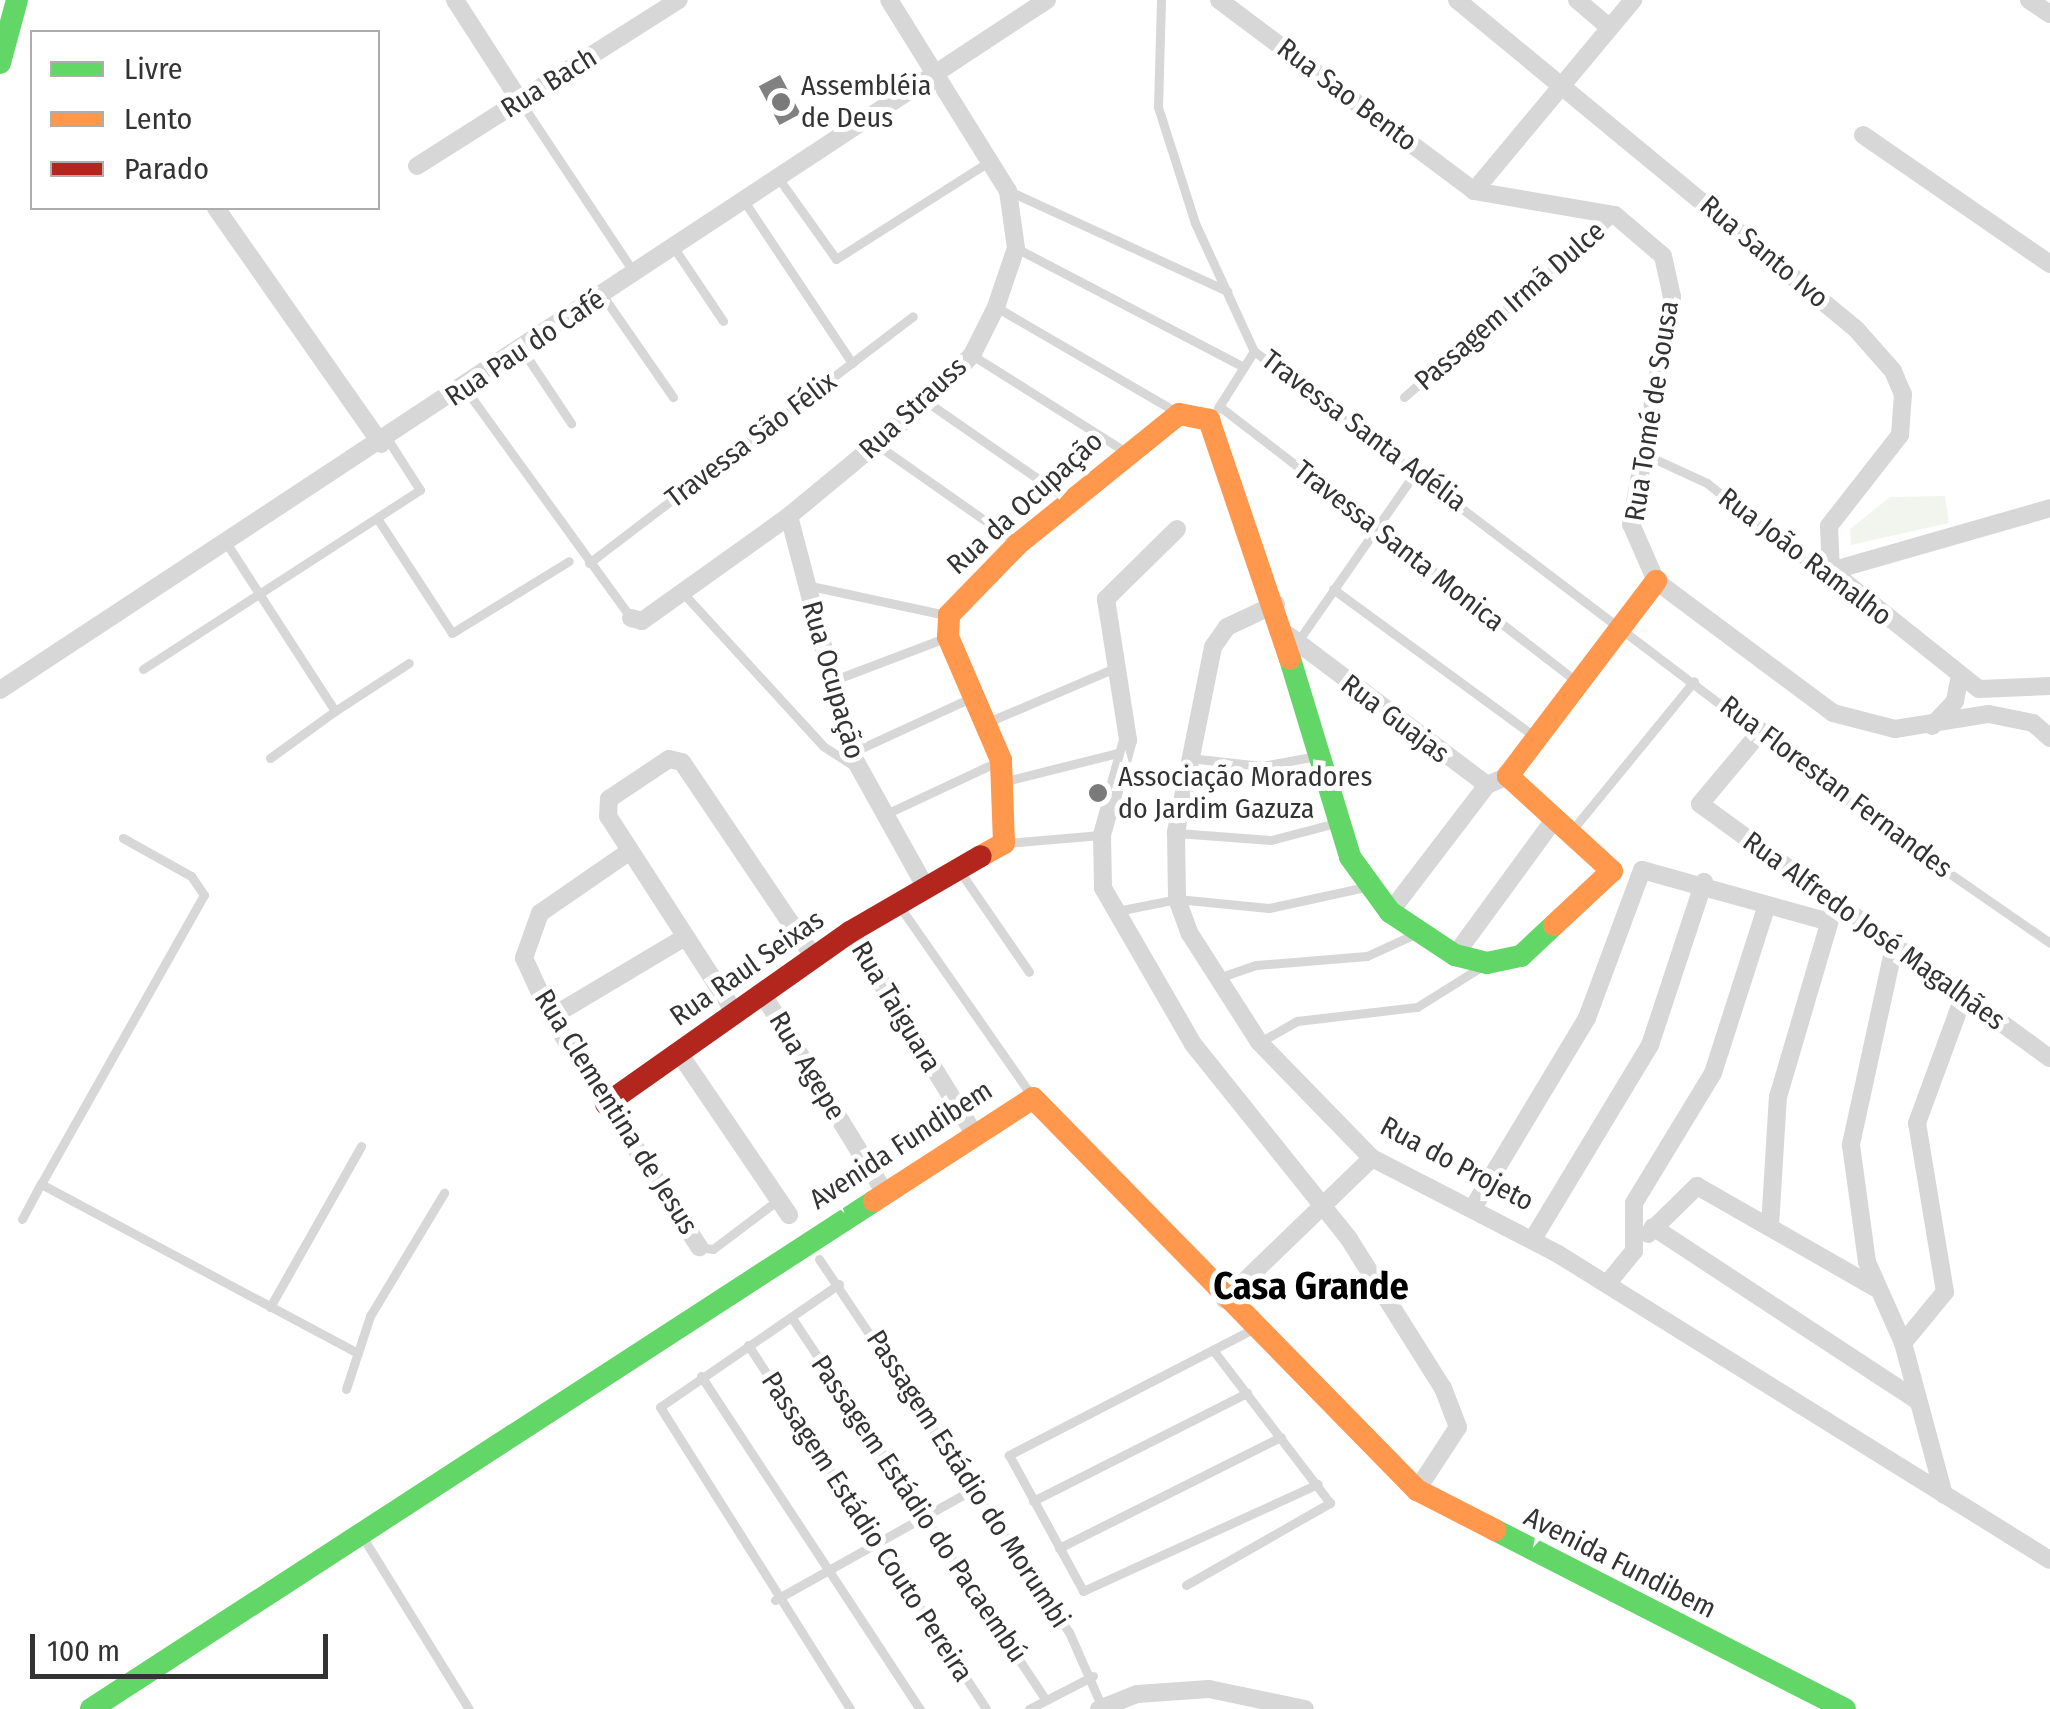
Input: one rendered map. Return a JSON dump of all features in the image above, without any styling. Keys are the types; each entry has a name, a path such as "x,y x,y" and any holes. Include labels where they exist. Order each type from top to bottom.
{"main road":[{"path":"0,63 17,0"},
{"path":"1180,414 1214,413 1276,604 1292,640 1336,823 1366,887 1415,934 1456,955 1488,963 1541,942 1612,871 1498,781 1581,685 1656,582"},
{"name":"Rua da Ocupação","path":"948,626 1018,544 1127,452 1180,414"},
{"path":"926,888 961,873 1004,843 1004,770 948,626"},
{"name":"Rua Raul Seixas","path":"606,1104 850,932 926,888"},
{"name":"Avenida Fundibem","path":"91,1709 882,1190 1032,1098 1253,1330 1417,1490 1844,1709"}],"street":[{"path":"455,0 520,101"},
{"name":"Rua Bach","path":"418,166 679,0"},
{"name":"Rua Strauss","path":"631,618 642,621 789,516 927,402 972,355 996,307 1016,248 1008,191 993,159 890,0"},
{"name":"Rua Pau do Café","path":"0,690 466,390 1046,0"},
{"name":"Rua Sao Bento","path":"1219,0 1474,191"},
{"name":"Rua Santo Ivo","path":"1456,0 1856,329 1892,371 1903,394 1900,435 1828,526 1828,567"},
{"path":"1577,0 1610,28"},
{"path":"1474,191 1632,0"},
{"path":"2029,0 2050,14"},
{"path":"1863,136 2050,264"},
{"name":"Rua Tomé de Sousa","path":"1474,191 1615,216 1663,256 1672,278 1632,524 1656,582"},
{"path":"217,210 385,442"},
{"path":"1828,567 2050,508"},
{"name":"Rua Ocupação","path":"789,516 830,682 856,762 926,888"},
{"path":"1176,529 1106,599 1110,670 1127,750 1102,835 1103,888 1193,1044 1324,1208 1452,1406 1458,1426 1417,1490"},
{"name":"Rua João Ramalho","path":"1828,567 1960,676"},
{"path":"1656,582 1834,713 1870,726 1932,726 1979,714 2032,724 2050,738"},
{"name":"Rua do Projeto","path":"1276,604 1219,635 1186,758 1176,833 1177,899 1215,978 1259,1042 1372,1158 1533,1238 2050,1560"},
{"name":"Rua Guajas","path":"1292,640 1498,781"},
{"path":"1932,726 1955,701 1960,676 1995,694 2045,687 2032,724"},
{"name":"Rua Alfredo José Magalhães","path":"1761,731 1700,804 2050,1058"},
{"path":"735,1013 630,850 606,804 678,758 814,958"},
{"path":"1390,912 1498,781"},
{"path":"1456,955 1560,828"},
{"name":"Rua Clementina de Jesus","path":"630,850 528,926 524,958 551,1016 700,1246"},
{"path":"1474,1206 1587,1018 1642,870 1704,882 1829,922"},
{"path":"1533,1238 1650,1045 1704,882"},
{"path":"1770,1226 1778,1096 1834,902"},
{"path":"1634,1251 1634,1203 1713,1073 1767,905"},
{"name":"Rua Taiguara","path":"850,932 973,1132"},
{"path":"551,1016 685,937"},
{"path":"1894,947 1852,1113 1874,1286 1904,1344 1944,1494"},
{"name":"Rua Agepe","path":"762,994 882,1190"},
{"path":"1904,1344 1945,1292 1917,1123 1963,998"},
{"path":"678,1053 783,1208"},
{"path":"1225,1300 1372,1158"},
{"path":"1607,1284 1692,1186 1874,1286"},
{"path":"1653,1227 1836,1352 1918,1401"},
{"path":"1100,1708 1136,1694 1209,1689 1306,1709"}],"lane":[{"name":"Travessa Santa Adélia","path":"1161,0 1158,107 1227,291 1254,351 1625,626"},
{"path":"520,101 635,274"},
{"path":"779,179 836,259 993,159"},
{"path":"1008,191 1227,291"},
{"path":"744,201 852,363"},
{"name":"Passagem Irmã Dulce","path":"1404,397 1615,216"},
{"path":"674,248 723,320"},
{"path":"1016,248 1244,368"},
{"path":"603,296 674,396"},
{"path":"996,307 1180,414"},
{"name":"Travessa São Félix","path":"589,564 914,316"},
{"path":"523,351 571,423"},
{"path":"1214,413 1254,351"},
{"path":"972,355 1127,452"},
{"path":"466,390 631,618"},
{"path":"927,402 1069,501"},
{"name":"Travessa Santa Monica","path":"1214,413 1581,685"},
{"path":"143,669 420,490 385,442"},
{"path":"876,444 1018,544"},
{"name":"Rua João Ramalho","path":"1641,453 1707,483 1809,564 1828,567"},
{"path":"1292,640 1417,470"},
{"path":"377,518 452,634 569,561"},
{"path":"227,544 335,712"},
{"path":"806,585 948,626"},
{"path":"1333,588 1536,738"},
{"path":"683,592 823,746 856,762 975,696"},
{"path":"830,682 948,626"},
{"name":"Rua Florestan Fernandes","path":"1625,626 2050,943"},
{"path":"270,758 409,662"},
{"path":"988,722 1110,670"},
{"path":"1560,828 1694,681"},
{"path":"883,815 1004,770 1127,750"},
{"path":"1186,758 1262,766 1320,756"},
{"path":"1176,833 1270,840 1336,823"},
{"path":"1004,843 1102,835"},
{"path":"22,1219 204,896 191,876 124,838"},
{"path":"961,873 1029,972"},
{"path":"1117,911 1177,899 1269,908 1366,887"},
{"path":"898,904 1032,1098"},
{"path":"1215,978 1256,965 1367,956 1415,934"},
{"path":"1259,1042 1297,1021 1417,1007 1488,963"},
{"path":"270,1307 362,1146"},
{"path":"41,1184 358,1354"},
{"path":"346,1389 358,1354 444,1193"},
{"path":"700,1246 713,1248 783,1208"},
{"name":"Passagem Estádio do Morumbi","path":"819,1260 840,1284 1093,1676 1100,1708"},
{"path":"840,1284 660,1407 775,1600 850,1709"},
{"name":"Passagem Estádio do Pacaembú","path":"792,1318 1046,1700"},
{"path":"1253,1330 1012,1449 1033,1502 1088,1592 1318,1484"},
{"name":"Passagem Estádio Couto Pereira","path":"748,1346 986,1709"},
{"path":"1186,1585 1329,1504 1318,1484 1213,1350"},
{"path":"701,1376 920,1709"},
{"path":"1033,1502 1247,1393"},
{"path":"1059,1548 1282,1438"},
{"path":"775,1600 972,1490"},
{"path":"361,1534 470,1709"},
{"path":"1029,1709 1093,1676"}],"shaded area":[{"path":"1945,496 1949,523 1851,545 1850,529 1890,497"}],"building":[{"name":"Assembléia de Deus","path":"780,75 801,114 779,125 759,86"}],"traffic: fast":[{"path":"0,63 17,0"},
{"path":"1290,659 1350,857 1390,912 1455,955 1487,963 1521,956 1554,925"},
{"path":"91,1709 874,1201"},
{"path":"1495,1530 1845,1709"}],"traffic: slow":[{"path":"981,856 1004,843 1001,760 948,637 949,615 1018,544 1179,414 1209,420 1290,659"},
{"path":"1554,925 1612,871 1508,776 1656,581"},
{"path":"874,1201 1033,1098 1417,1490 1495,1530"}],"traffic: jam":[{"path":"606,1104 850,932 981,856"}],"place":[{"name":"Assembléia de Deus","path":"781,102"},
{"name":"Associação Moradores do Jardim Gazuza","path":"1098,793"}],"district":[{"name":"Casa Grande","path":"1311,1287"}]}
